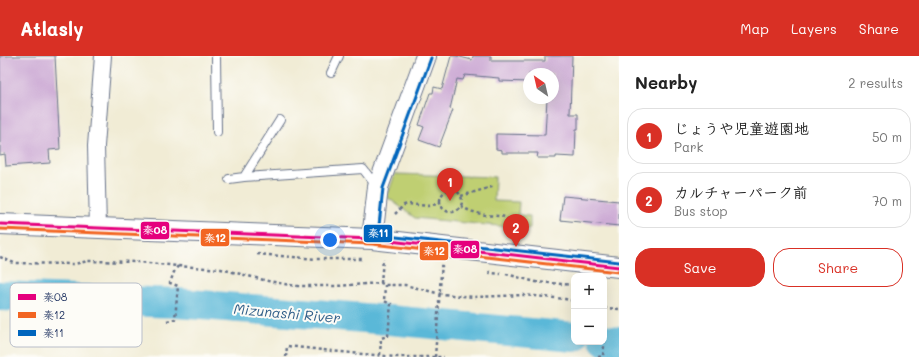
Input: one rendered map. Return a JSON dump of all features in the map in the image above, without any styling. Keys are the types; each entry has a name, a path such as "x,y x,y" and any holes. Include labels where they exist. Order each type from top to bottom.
{"street":[{"path":"98,228 96,146 103,56"},
{"path":"372,239 378,187 426,56"},
{"path":"0,224 372,239 619,267"}],"lane":[{"path":"216,56 217,132"},
{"path":"331,73 339,56"},
{"path":"244,177 280,120"},
{"path":"230,179 363,169 378,187"}],"path":[{"path":"461,196 495,186"},
{"path":"450,190 457,191 462,199 461,206 455,211 448,211 442,206 441,203 444,193 450,190"},
{"path":"395,214 404,205 408,204 428,206 441,203"},
{"path":"461,206 465,209 486,215 501,215 508,220 511,227 510,230"},
{"path":"0,257 14,263 74,264 88,262 139,262 221,269 268,281 296,286 336,286 381,283 385,285 404,285 441,294 474,297 524,295 571,300"},
{"path":"381,283 382,259"},
{"path":"167,320 175,319 178,286 170,283 178,266"},
{"path":"488,269 490,273 505,274 536,282 571,286"},
{"path":"435,357 441,274"},
{"path":"380,355 381,338 388,336 391,304 384,301 385,285"},
{"path":"607,308 619,310"},
{"path":"598,357 603,356 604,345"},
{"path":"286,357 287,346 380,355 444,357"}],"green space":[{"path":"395,174 495,177 494,201 519,202 518,215 530,216 530,229 415,218 387,197"}],"building":[{"path":"0,56 55,56 60,149 49,150 50,163 6,166 5,154 0,155"},
{"path":"451,56 472,60 473,56 491,56 491,61 545,61 545,56 572,56 570,114 578,114 575,157 556,156 556,158 537,158 538,153 502,153 502,150 496,149 496,134 545,135 547,104 559,104 559,68 523,68 523,82 499,81 499,78 465,75 463,80 457,79 450,109 453,110 439,147 419,140 424,127 419,125 430,93 433,93 434,87 442,89"},
{"path":"563,196 619,201 619,226 560,220"}],"waterway":[{"name":"Mizunashi River","path":"0,296 10,296"},
{"name":"Mizunashi River","path":"142,302 389,320 571,337"},
{"name":"Mizunashi River","path":"607,340 619,342"}],"transit line":[{"name":"秦11","path":"431,58 383,188 378,235 619,262"},
{"name":"秦08","path":"0,224 372,239 619,267"},
{"name":"秦12","path":"0,229 372,244 618,272"}],"place":[{"name":"じょうや児童遊園地","path":"450,201"},
{"name":"カルチャーパーク前","path":"516,247"}]}
